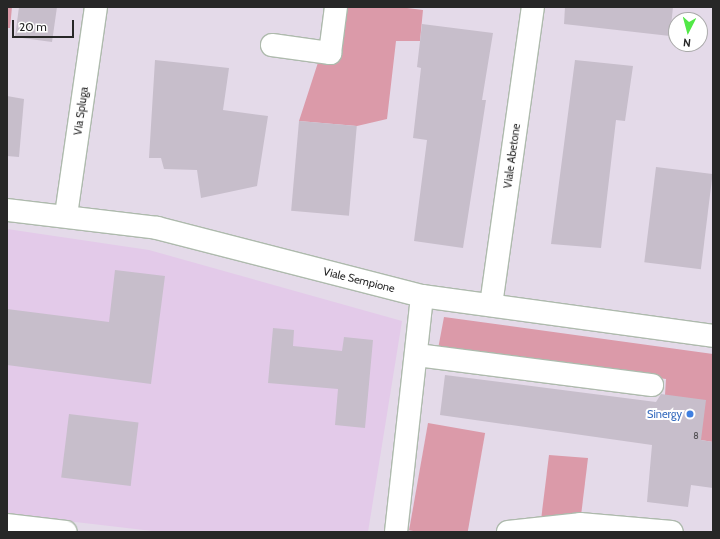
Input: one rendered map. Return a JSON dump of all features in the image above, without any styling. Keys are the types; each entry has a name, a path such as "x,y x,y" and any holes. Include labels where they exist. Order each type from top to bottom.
{"street":[{"name":"Via Spluga","path":"66,215 96,7"},
{"path":"272,45 330,53 336,7"},
{"name":"Viale Abetone","path":"491,305 533,7"},
{"name":"Viale Sempione","path":"7,210 66,215 157,228 422,296 713,336"},
{"path":"396,532 417,356 422,296"},
{"path":"417,356 652,385"},
{"path":"508,532 580,524 672,532"},
{"path":"7,525 66,532"}],"shaded area":[{"path":"7,7 12,7 10,28 7,28"},
{"path":"336,7 399,7 423,10 420,41 396,41 387,119 357,126 299,121"},
{"path":"7,229 149,250 402,321 368,532 161,532 7,514"},
{"path":"444,317 713,354 713,442 701,440 665,395 666,379 438,349"},
{"path":"428,423 485,433 468,532 418,532 409,530"},
{"path":"549,455 588,458 580,524 540,528"}],"building":[{"path":"19,7 57,7 52,42 15,37"},
{"path":"565,7 673,7 672,12 668,12 668,36 564,24"},
{"path":"422,24 493,33 482,100 486,100 463,248 414,241 427,140 413,138 421,68 417,67"},
{"path":"155,60 229,68 223,110 268,116 257,186 201,198 197,170 164,169 161,158 149,158"},
{"path":"575,60 633,66 625,121 616,120 601,248 551,244"},
{"path":"7,96 24,99 19,157 7,156"},
{"path":"299,121 357,126 349,216 291,211"},
{"path":"656,167 713,174 701,269 644,262"},
{"path":"115,270 165,276 151,384 7,365 7,309 109,322"},
{"path":"273,328 294,330 293,346 342,351 344,337 373,340 365,428 335,425 338,389 268,383"},
{"path":"445,375 656,402 661,394 706,400 701,440 713,442 713,488 691,485 688,507 647,502 652,445 440,415"},
{"path":"69,414 138,423 131,486 61,478"}],"place":[{"name":"Sinergy","path":"690,414"}]}
